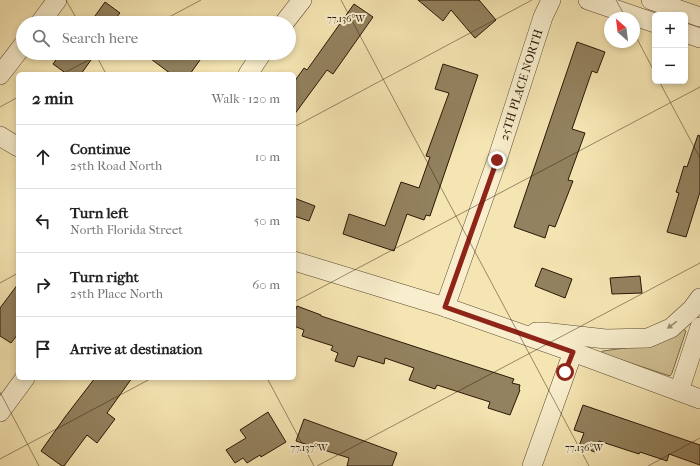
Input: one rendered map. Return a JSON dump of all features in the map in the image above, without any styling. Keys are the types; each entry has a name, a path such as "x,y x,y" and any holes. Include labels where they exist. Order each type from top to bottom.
{"street":[{"path":"45,16 57,0"},
{"path":"289,16 302,0"},
{"name":"25TH PLACE NORTH","path":"445,307 497,160 543,17 551,0"},
{"path":"588,0 652,22"},
{"path":"651,0 700,17"},
{"path":"688,34 700,38"},
{"path":"0,75 16,54"},
{"path":"249,72 257,60"},
{"path":"0,136 16,146"},
{"path":"296,262 445,307 700,399"},
{"path":"521,334 543,332 606,339 648,338 671,328 692,310 700,298"},
{"path":"679,391 700,327"},
{"path":"532,466 573,352"},
{"path":"0,412 24,380"}],"shaded area":[{"path":"683,329 686,331 670,376 600,353 603,351 639,346"}],"building":[{"path":"418,0 479,0 496,20 475,38 451,10 443,21"},
{"path":"105,2 120,13 118,16 95,16"},
{"path":"354,4 373,17 333,74 327,70 296,112 296,79 304,68 307,70"},
{"path":"577,42 605,52 597,73 592,71 572,129 585,133 568,180 573,181 555,227 549,225 545,238 514,227"},
{"path":"56,60 91,60 82,72 64,72 53,64"},
{"path":"152,60 200,60 191,72 168,72"},
{"path":"443,64 478,75 430,216 426,215 424,220 407,214 394,251 343,234 349,214 385,226 401,182 419,188 430,157 426,156 449,93 435,89"},
{"path":"698,135 700,136 700,192 686,237 667,232 679,193 676,192 684,166 687,167"},
{"path":"296,199 315,206 309,221 296,217"},
{"path":"542,268 572,279 565,298 535,286"},
{"path":"640,276 642,293 612,294 610,278"},
{"path":"16,287 16,337 11,343 0,336 0,308"},
{"path":"297,306 321,316 514,379 512,383 520,385 520,390 510,415 488,408 490,402 437,385 435,389 409,380 414,368 385,358 384,364 358,356 354,367 335,361 338,353 331,350 333,346 302,336 304,330 296,327"},
{"path":"93,380 131,380 107,413 115,419 97,443 87,435 64,466 62,466 41,451"},
{"path":"583,405 700,445 700,465 669,454 667,461 599,441 595,452 579,446 584,433 574,430"},
{"path":"268,412 286,442 261,457 260,455 247,463 243,458 235,463 226,450 246,438 240,430"},
{"path":"304,419 397,453 392,466 347,466 349,458 296,441"}],"route":[{"path":"497,160 445,307 573,352 565,372"}]}
